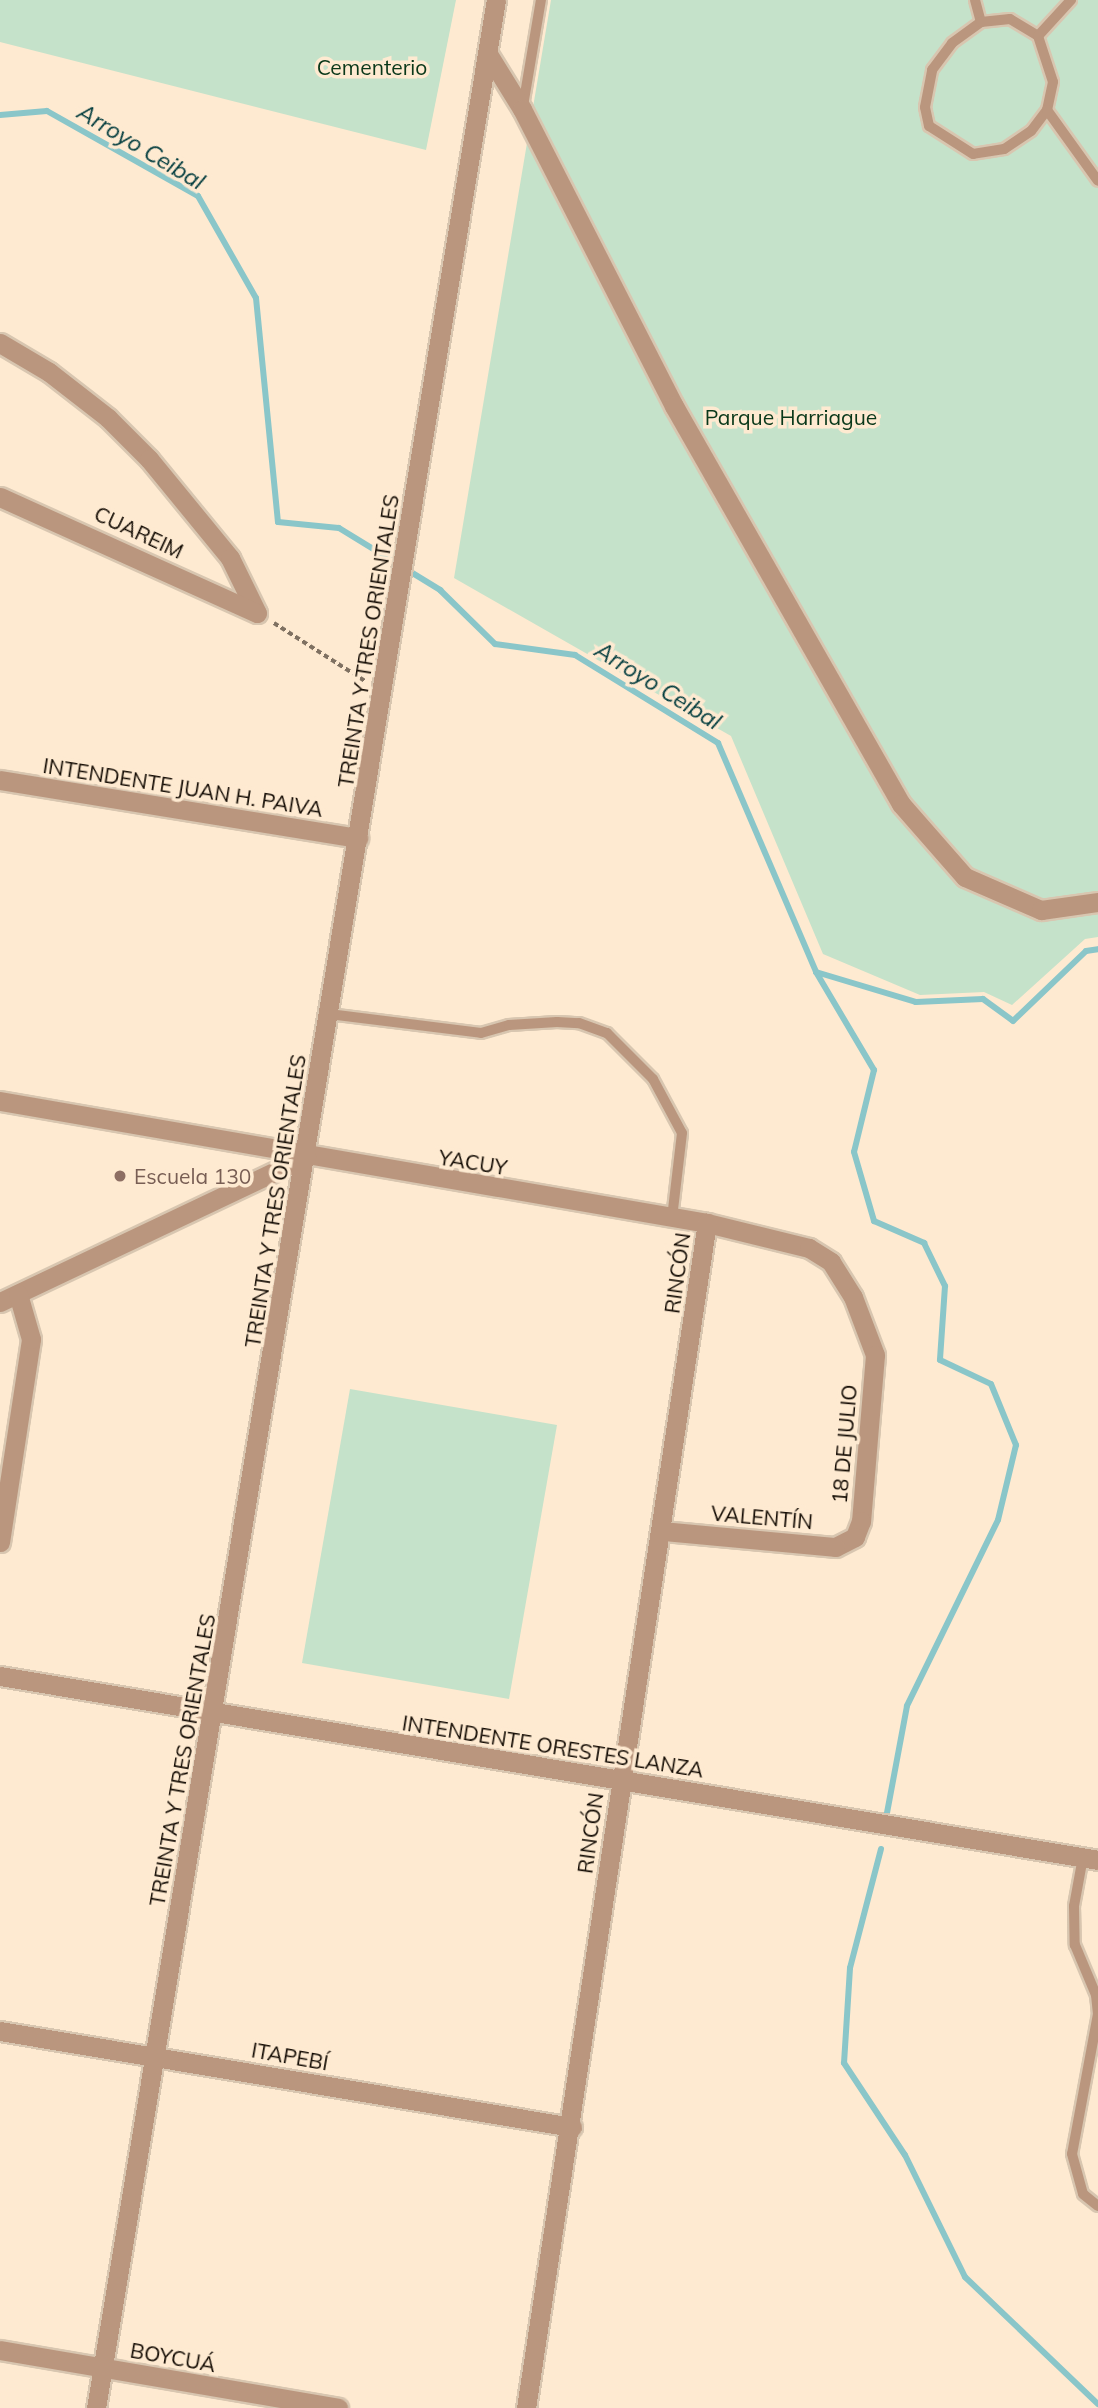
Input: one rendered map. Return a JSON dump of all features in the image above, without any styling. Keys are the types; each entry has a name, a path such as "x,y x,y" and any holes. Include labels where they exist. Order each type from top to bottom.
{"street":[{"name":"TREINTA Y TRES ORIENTALES","path":"96,2408 214,1713 496,0"},
{"path":"488,54 522,110 674,406 901,804 965,877 1041,910 1098,902"},
{"path":"0,343 69,387 149,460 230,558 257,612"},
{"name":"CUAREIM","path":"0,497 257,612"},
{"name":"INTENDENTE JUAN H. PAIVA","path":"0,780 358,838"},
{"name":"YACUY","path":"0,1101 306,1157 707,1223 810,1248 831,1262 853,1297 875,1355"},
{"path":"0,1302 306,1157"},
{"name":"RINCÓN","path":"526,2408 572,2127 621,1779 663,1531 707,1223"},
{"path":"0,1542 31,1339 18,1294"},
{"name":"18 DE JULIO","path":"855,1537 861,1521 875,1355"},
{"name":"VALENTÍN","path":"663,1531 835,1547 855,1537"},
{"name":"INTENDENTE ORESTES LANZA","path":"0,1676 1091,1858"},
{"name":"ITAPEBÍ","path":"0,2031 572,2127"},
{"name":"BOYCUÁ","path":"0,2350 338,2408"}],"lane":[{"path":"522,110 541,0"},
{"path":"975,0 981,22"},
{"path":"1038,36 1071,0"},
{"path":"1010,19 1038,36 1053,82 1047,110 1031,131 1004,149 973,154 929,126 925,107 932,70 952,43 981,22 1010,19"},
{"path":"1047,110 1098,181"},
{"path":"329,1014 481,1033 509,1025 557,1022 579,1023 607,1033 653,1079 682,1133 672,1218"},
{"path":"1091,1858 1074,1906 1075,1945 1096,1995 1098,2014 1072,2154 1083,2194 1098,2206"}],"path":[{"path":"257,612 383,692"}],"green space":[{"name":"Cementerio","path":"0,0 456,0 426,150 0,42"},
{"name":"Parque Harriague","path":"551,0 1098,0 1098,937 1085,939 1012,1005 984,992 920,995 823,954 731,736 454,578"},
{"path":"350,1389 557,1425 509,1699 302,1663"}],"waterway":[{"name":"Arroyo Ceibal","path":"0,115 47,111 198,196 256,298 278,522 339,528 440,590 495,644 575,655 718,743 816,972 916,1002 983,999 1013,1021 1086,951 1098,949"},
{"path":"816,972 874,1070 854,1152 874,1221 924,1243 945,1286 940,1360 991,1384 1016,1445 998,1520 907,1706 887,1813"},
{"path":"881,1849 850,1968 844,2063 905,2155 965,2277 1098,2404"}],"place":[{"name":"Escuela 130","path":"120,1176"}]}
